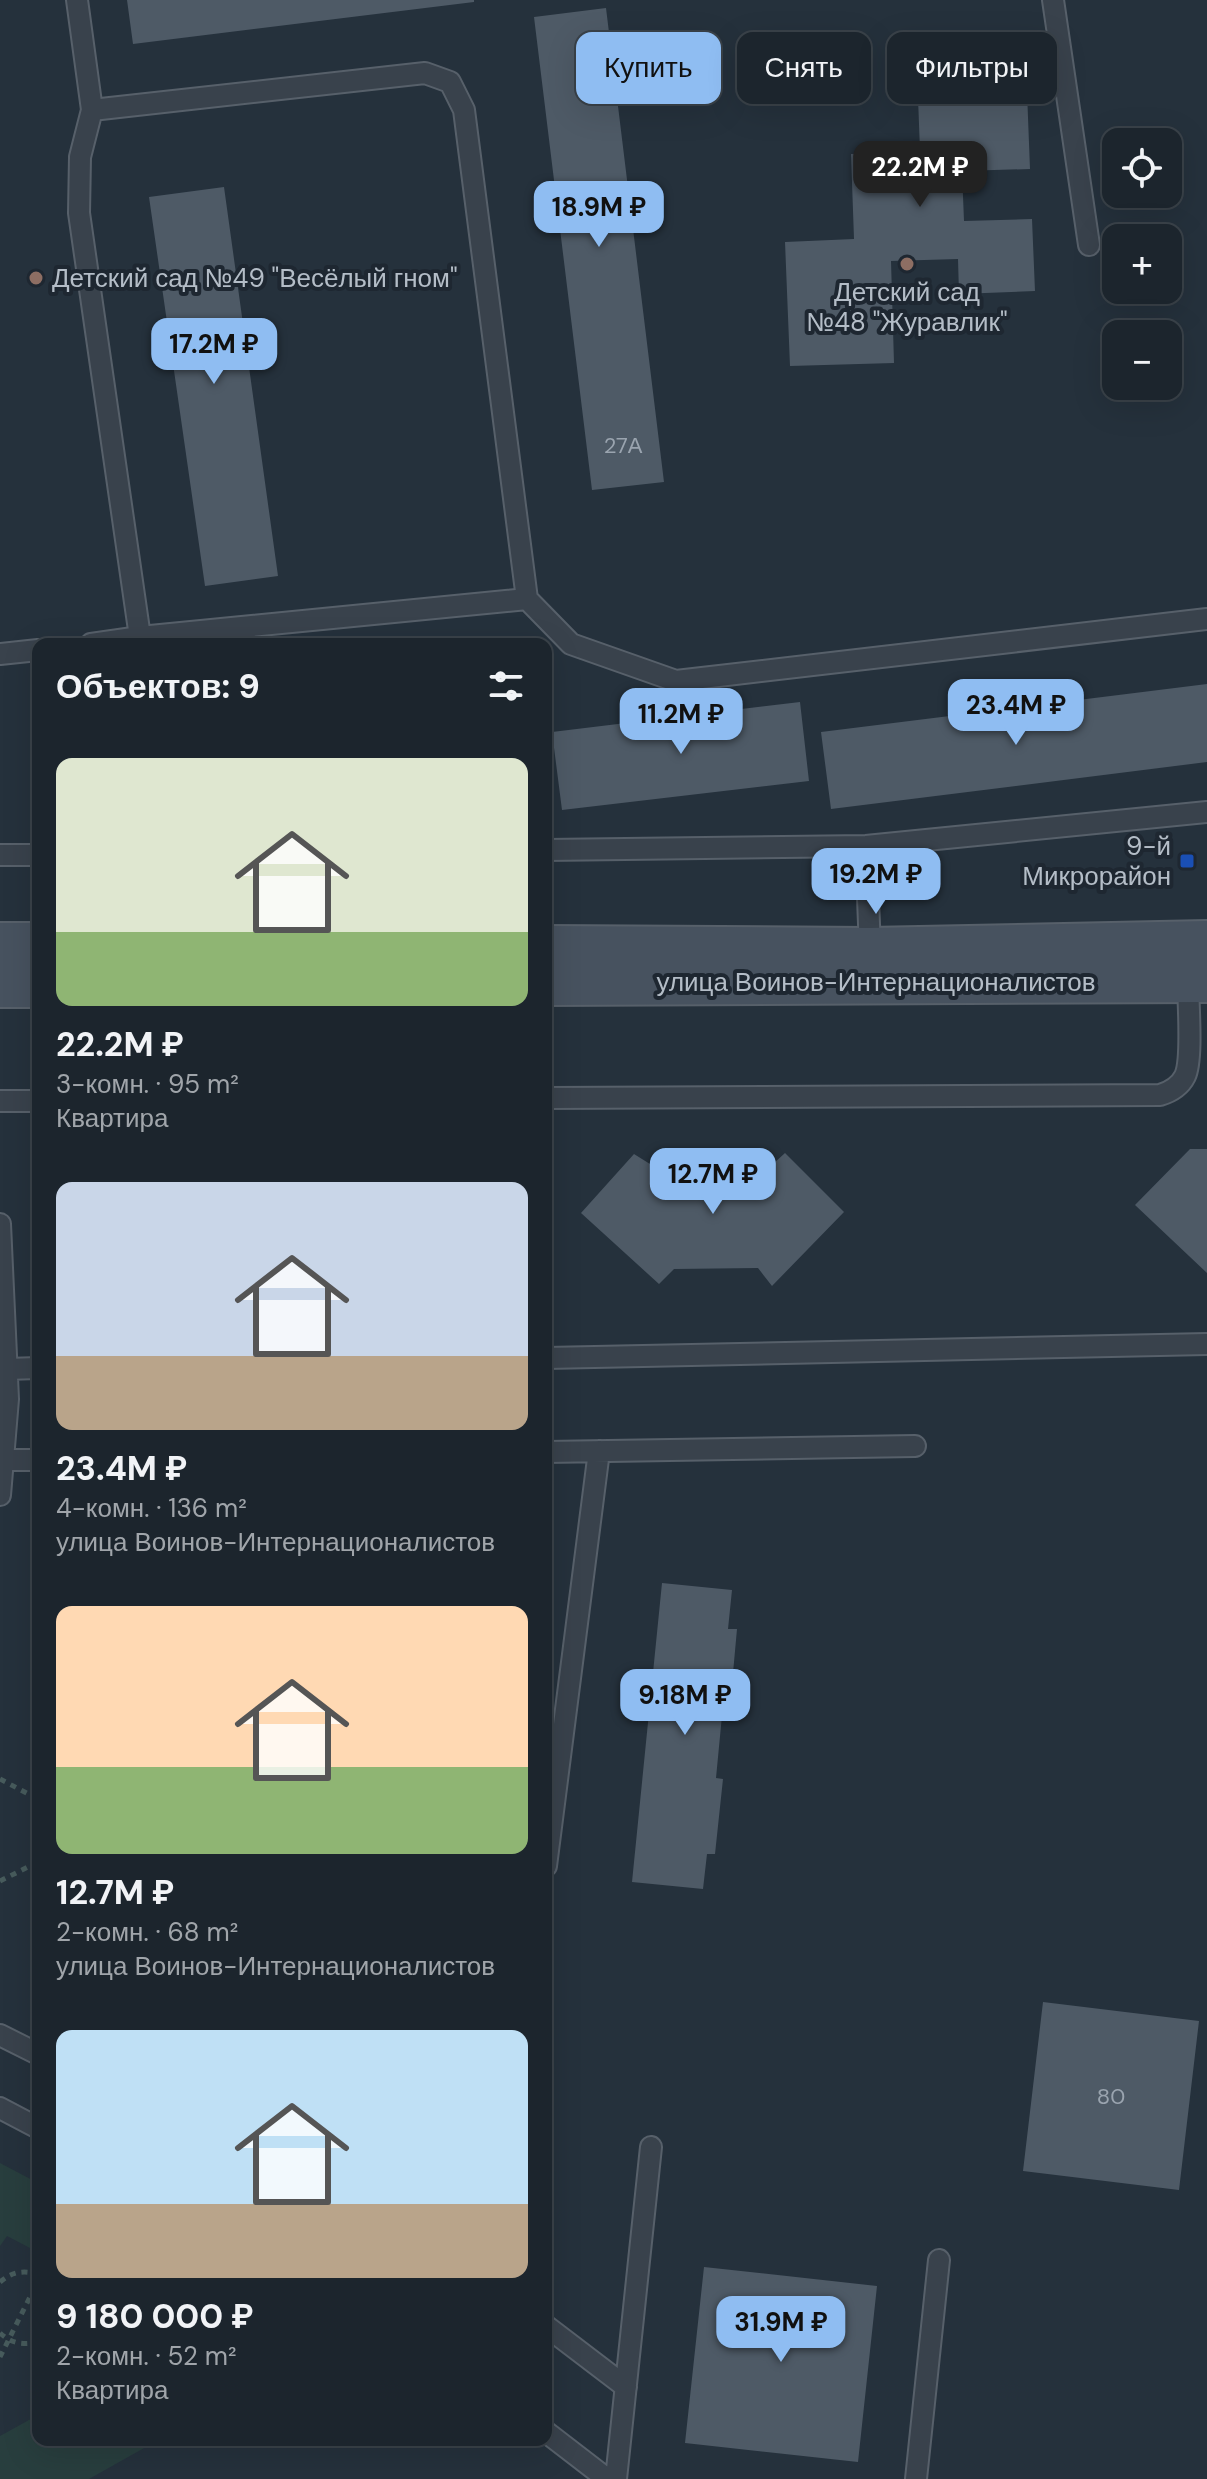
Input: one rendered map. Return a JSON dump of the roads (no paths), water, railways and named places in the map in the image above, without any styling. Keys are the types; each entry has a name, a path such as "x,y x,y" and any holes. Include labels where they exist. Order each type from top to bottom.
{"main road":[{"path":"0,945 32,945"},
{"name":"улица Воинов-Интернационалистов","path":"552,948 870,950 1201,968"},
{"name":"улица Воинов-Интернационалистов","path":"552,983 1201,968"},
{"path":"0,985 32,985"}],"lane":[{"path":"77,0 92,110 80,157 79,213 140,637"},
{"path":"1053,0 1089,245"},
{"path":"92,110 425,73 450,82 464,110 527,599 571,644 676,681 1207,619"},
{"path":"133,638 527,599"},
{"path":"0,654 32,651"},
{"path":"552,850 866,846 1207,812"},
{"path":"866,846 870,950"},
{"path":"0,855 32,855"},
{"path":"552,1098 1160,1095 1177,1087 1185,1077 1201,968"},
{"path":"0,1101 32,1101"},
{"path":"0,1224 2,1336 7,1369 0,1495"},
{"path":"552,1358 1207,1344"},
{"path":"7,1369 32,1368"},
{"path":"552,1452 915,1446"},
{"path":"552,1819 599,1451"},
{"path":"4,1460 32,1460"},
{"path":"0,2035 32,2051"},
{"path":"0,2108 32,2125"},
{"path":"616,2479 651,2147"},
{"path":"916,2479 939,2260"},
{"path":"552,2331 626,2387"},
{"path":"552,2437 607,2479"}],"place":[{"name":"Детский сад №48 \"Журавлик\"","path":"907,264"},
{"name":"Детский сад №49 \"Весёлый гном\"","path":"36,278"},
{"name":"9-й Микрорайон","path":"1187,861"}]}
